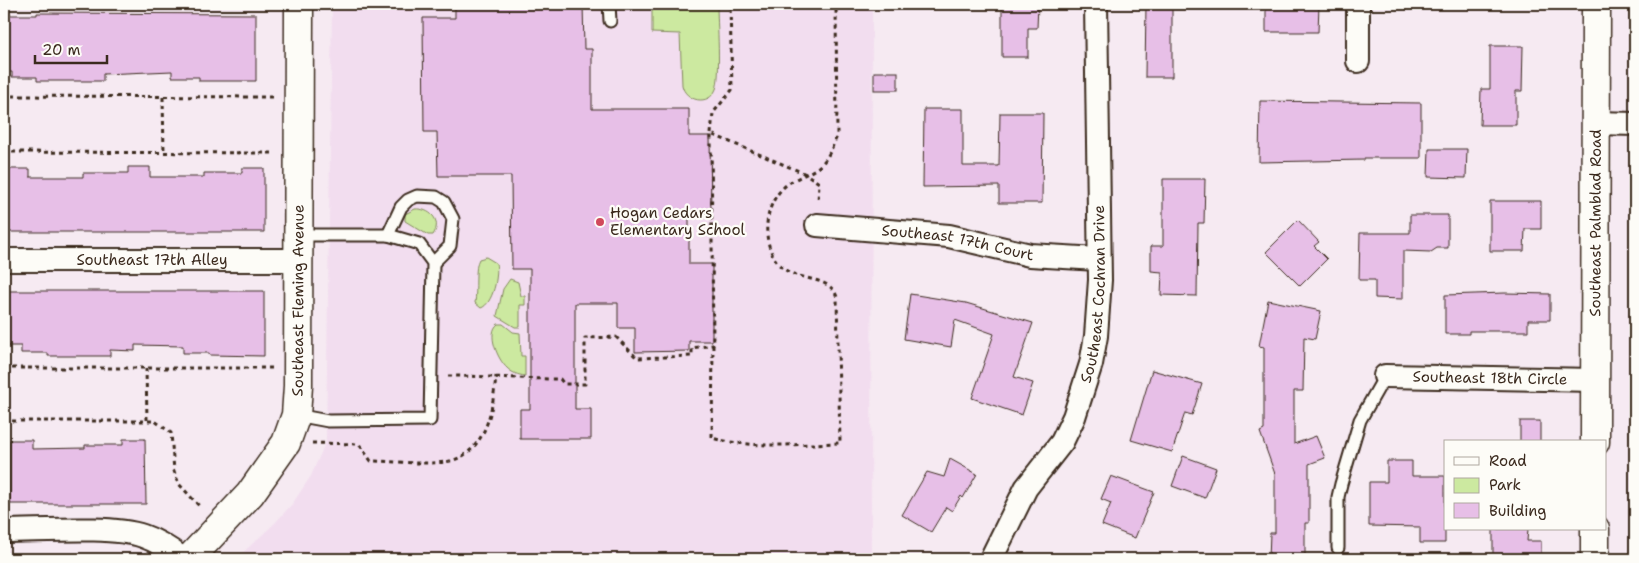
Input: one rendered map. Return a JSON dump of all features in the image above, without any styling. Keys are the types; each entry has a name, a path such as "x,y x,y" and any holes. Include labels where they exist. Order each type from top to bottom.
{"street":[{"name":"Southeast Fleming Avenue","path":"189,559 250,494 286,443 296,415 299,248 299,4"},
{"name":"Southeast Cochran Drive","path":"991,559 1026,488 1062,442 1074,417 1091,364 1096,336 1100,280 1098,259 1096,4"},
{"path":"1358,4 1358,61"},
{"name":"Southeast Palmblad Road","path":"1595,440 1596,4"},
{"path":"1596,123 1635,124"},
{"name":"Southeast 17th Court","path":"817,225 949,236 1030,255 1098,259"},
{"name":"Southeast 17th Alley","path":"4,260 299,248"},
{"name":"Southeast 18th Circle","path":"1385,376 1596,380"},
{"path":"1595,530 1595,559"},
{"path":"4,531 104,531 133,533 167,547 184,559"}],"lane":[{"path":"609,4 610,21"},
{"path":"388,235 401,207 408,200 417,196 436,197 450,210 453,219 450,246 433,263"},
{"path":"296,415 328,421 430,420 431,376 433,263 419,244 388,235 299,248"},
{"path":"1338,548 1338,497 1341,484 1360,420 1385,376"}],"path":[{"path":"730,4 732,90 714,113 711,134 714,345 712,438 728,443 782,445 840,443 837,296 835,289 827,283 800,278 788,272 775,260 767,228 772,200 789,183 818,168 830,153 837,136 836,4"},
{"path":"4,96 299,97"},
{"path":"163,97 164,153"},
{"path":"711,134 806,174 818,183 817,225"},
{"path":"4,152 299,154"},
{"path":"431,376 496,376 522,379 560,379 564,384 585,384 585,338 616,338 637,358 692,356 692,348 714,345"},
{"path":"4,368 298,368"},
{"path":"146,368 147,420"},
{"path":"286,443 359,444 372,461 446,462 458,458 473,448 484,433 491,411 496,376"},
{"path":"4,421 147,420 161,424 171,433 174,471 179,484 219,527"}],"shaded area":[{"name":"Hogan Cedars Elementary School","path":"332,4 872,4 871,559 236,559 275,523 293,503 311,476 326,441"}],"green space":[{"path":"652,4 717,4 719,61 716,89 713,95 703,100 698,100 692,98 684,91 682,85 680,34 652,33"},
{"path":"415,209 420,209 433,216 436,230 433,235 428,235 405,221 405,214"},
{"path":"486,257 496,263 497,275 492,295 489,301 481,308 475,303 477,263 479,259"},
{"path":"510,279 518,282 521,296 525,296 525,305 520,305 520,327 515,327 497,316 503,289"},
{"path":"498,324 503,324 513,332 520,333 521,356 525,356 525,376 511,371 500,359 493,340 493,334"}],"building":[{"path":"455,4 583,4 584,49 592,49 592,109 689,109 689,136 710,136 711,214 689,214 689,264 712,264 712,341 689,341 689,351 635,352 635,328 618,328 618,303 575,303 575,409 591,409 591,439 520,439 520,409 530,409 530,269 512,269 511,176 438,176 437,132 424,132 423,18 455,18"},
{"path":"1002,4 1038,4 1037,28 1028,28 1028,57 1002,57"},
{"path":"1146,4 1172,4 1172,77 1145,77"},
{"path":"1266,4 1319,4 1318,32 1266,32"},
{"path":"37,13 256,14 256,81 199,81 199,77 172,77 172,71 103,74 103,81 37,81 37,77 12,77 12,72 4,72 4,15 37,15"},
{"path":"1490,46 1523,46 1522,91 1516,91 1516,125 1480,125 1481,89 1490,89"},
{"path":"874,72 898,72 898,90 874,90"},
{"path":"1260,101 1421,103 1421,158 1259,162"},
{"path":"924,109 963,109 963,166 999,166 1000,113 1043,113 1042,203 999,203 999,186 923,187"},
{"path":"1429,149 1467,149 1466,178 1428,177"},
{"path":"128,167 150,167 150,177 204,177 204,173 242,173 242,168 264,168 264,232 8,232 8,169 30,169 30,177 83,177 83,173 128,173"},
{"path":"1163,179 1205,179 1204,223 1198,223 1197,296 1161,295 1162,272 1151,271 1151,246 1163,246"},
{"path":"1490,201 1541,201 1541,229 1525,229 1524,251 1490,251"},
{"path":"1410,215 1448,215 1448,248 1437,248 1431,252 1403,251 1403,299 1375,298 1375,280 1359,280 1360,233 1410,233"},
{"path":"1298,220 1319,242 1314,246 1327,259 1300,286 1266,252"},
{"path":"8,291 264,291 264,356 183,353 183,346 135,345 135,351 110,350 110,356 48,356 48,353 21,353 21,346 4,346 4,313 7,313"},
{"path":"910,294 966,303 1033,323 1014,377 1033,383 1022,415 972,398 994,334 955,320 951,347 904,339"},
{"path":"1550,294 1550,320 1528,320 1528,331 1469,331 1469,334 1445,334 1445,295"},
{"path":"1268,300 1321,311 1315,339 1304,337 1303,391 1294,391 1294,444 1316,436 1325,458 1309,464 1309,523 1305,523 1305,559 1269,559 1270,533 1275,533 1275,474 1260,432 1264,430 1264,347 1259,346"},
{"path":"1152,370 1202,384 1192,415 1185,413 1172,452 1131,440"},
{"path":"1520,421 1540,421 1540,440 1520,440"},
{"path":"123,439 145,439 146,504 10,504 10,440 32,440 32,449 85,448 85,445 123,445"},
{"path":"1183,456 1216,468 1205,498 1172,486"},
{"path":"950,459 977,474 963,498 961,496 952,511 946,507 931,532 902,515 927,472 944,477"},
{"path":"1387,461 1412,461 1412,476 1444,476 1445,543 1420,543 1420,527 1369,526 1369,482 1387,482"},
{"path":"1111,476 1154,492 1135,538 1102,525 1111,503 1101,499"},
{"path":"1493,530 1528,530 1527,541 1541,541 1541,559 1493,559"}],"place":[{"name":"Hogan Cedars Elementary School","path":"600,222"}]}
